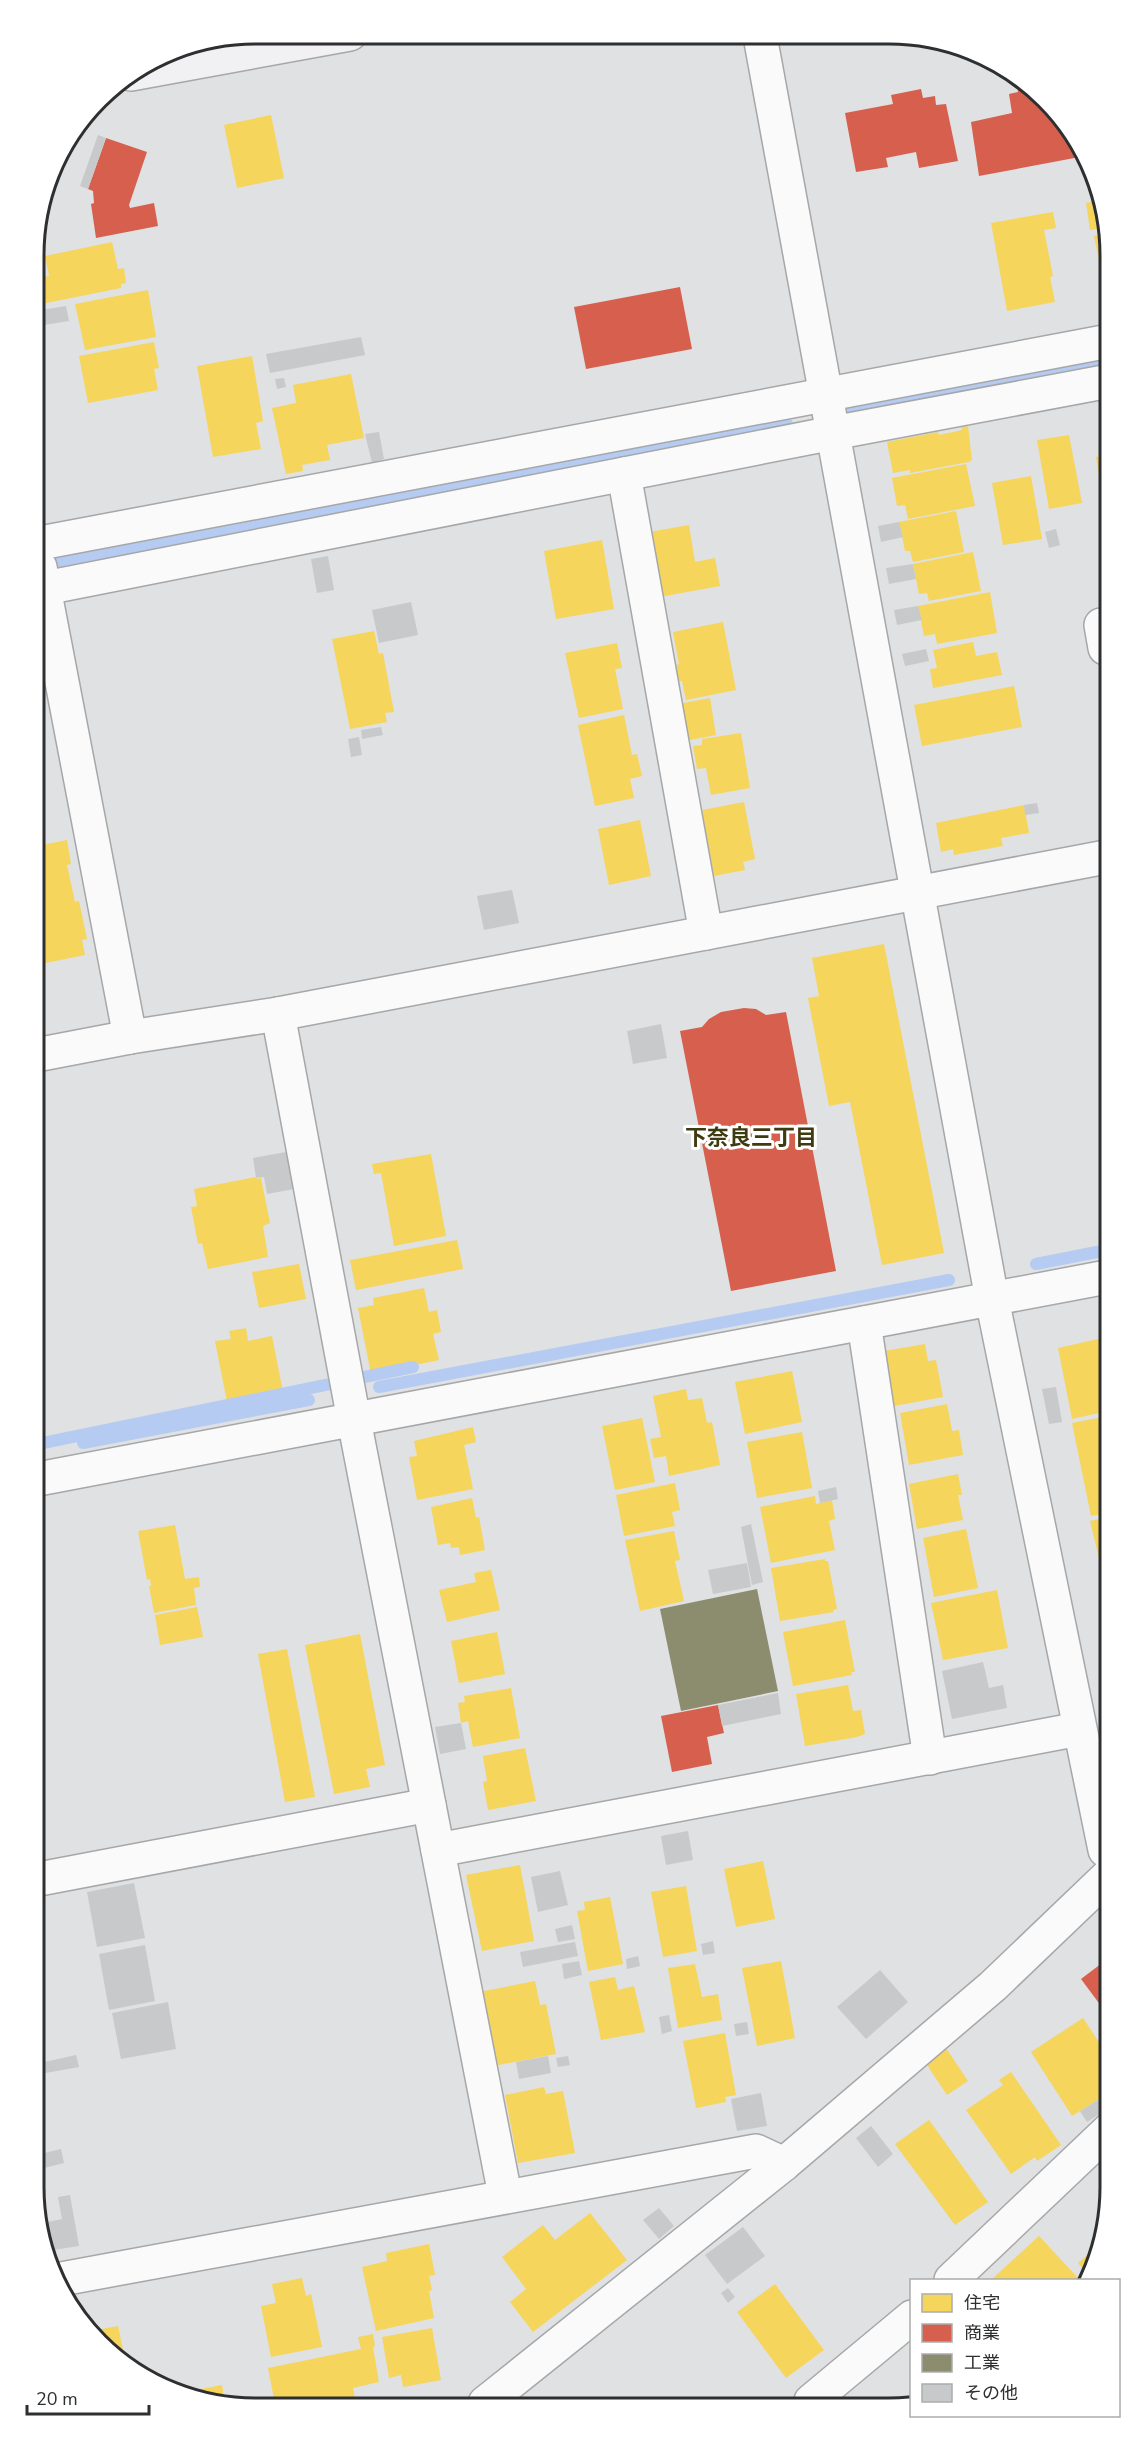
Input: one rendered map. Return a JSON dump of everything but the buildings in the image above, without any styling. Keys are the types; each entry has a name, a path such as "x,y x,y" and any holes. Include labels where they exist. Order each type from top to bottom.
{"main road":[{"path":"152,70 295,44"}],"street":[{"path":"761,44 992,1299 1100,1823"},
{"path":"44,539 1100,343"},
{"path":"44,588 1100,383"},
{"path":"624,474 706,933"},
{"path":"44,614 130,1037"},
{"path":"44,1053 130,1037 278,1014 1100,858"},
{"path":"278,1014 354,1420 505,2195"},
{"path":"44,1478 1100,1278"},
{"path":"864,1323 930,1758"},
{"path":"438,1850 1079,1730"},
{"path":"44,1878 429,1805"},
{"path":"491,2398 784,2164 993,1986 1100,1884"},
{"path":"952,2279 1100,2138"},
{"path":"64,2278 505,2195 756,2151 784,2164"},
{"path":"815,2398 910,2319"}],"waterway":[{"path":"851,412 1100,365"},
{"path":"58,561 787,424"},
{"path":"1036,1264 1100,1251"},
{"path":"379,1387 949,1280"},
{"path":"44,1443 413,1367"},
{"path":"83,1443 309,1400"}],"district":[{"name":"下奈良三丁目","path":"751,1137"}]}
